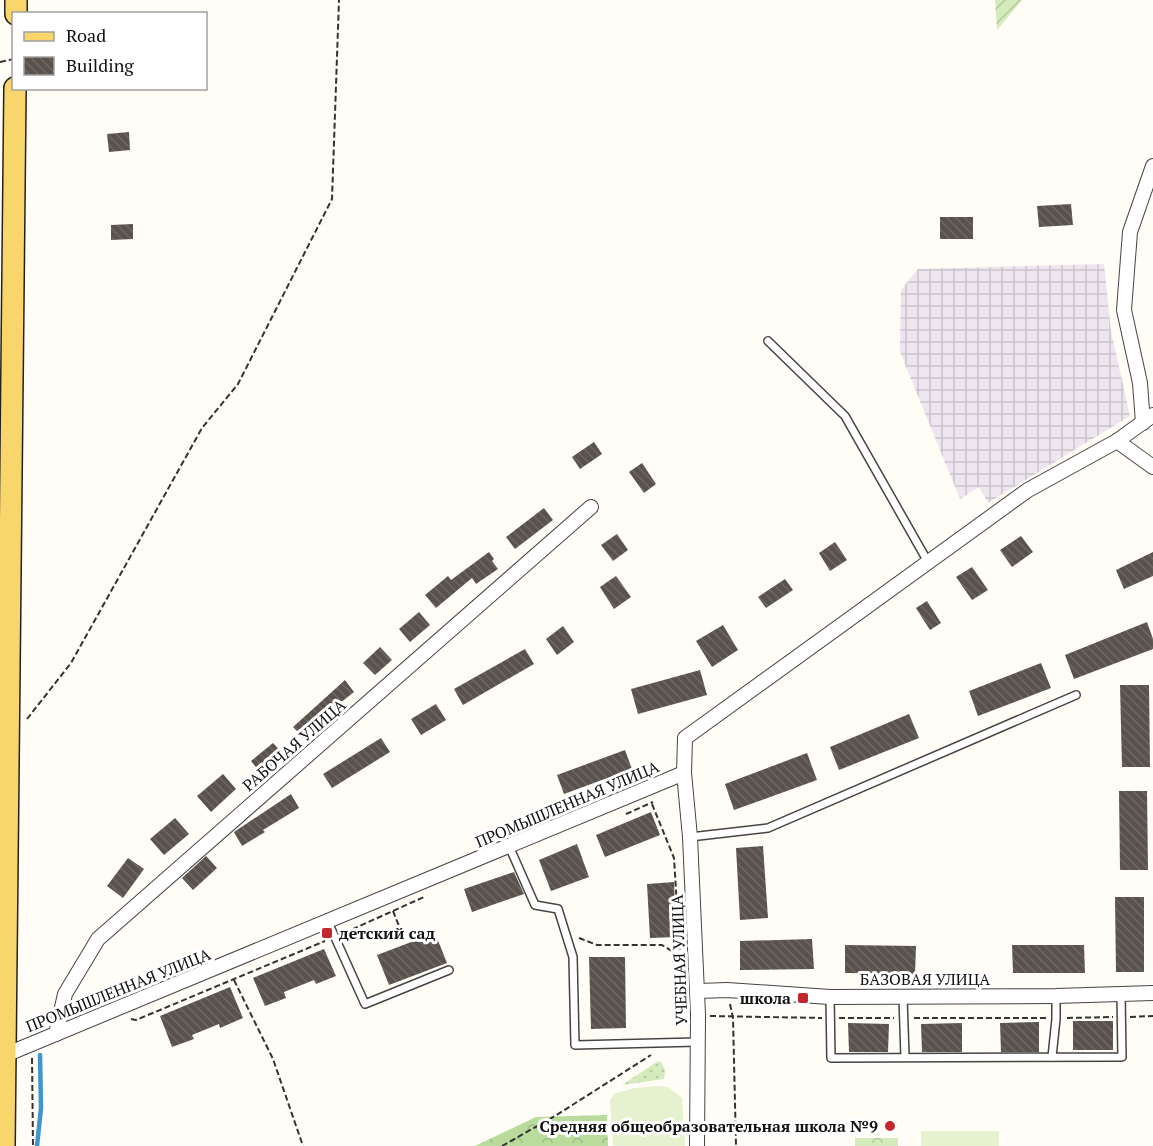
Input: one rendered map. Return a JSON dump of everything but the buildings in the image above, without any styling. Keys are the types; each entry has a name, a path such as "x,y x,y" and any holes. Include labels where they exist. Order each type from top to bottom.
{"main road":[{"path":"4,1146 3,902 8,742 15,90"}],"street":[{"path":"1148,419 1124,310 1130,232 1153,166"},
{"name":"ПРОМЫШЛЕННАЯ УЛИЦА","path":"5,1055 684,772 685,738 1028,490 1118,441 1148,419"},
{"path":"1118,441 1153,466"},
{"name":"РАБОЧАЯ УЛИЦА","path":"56,1034 65,994 98,939 591,507"},
{"name":"УЧЕБНАЯ УЛИЦА","path":"684,772 690,837 698,991 697,1146"},
{"name":"БАЗОВАЯ УЛИЦА","path":"698,991 727,990 830,996 1056,996 1153,993"}],"lane":[{"path":"768,341 845,417 928,562"},
{"path":"690,837 768,828 1076,695"},
{"path":"509,846 535,905 558,909 573,957 575,1045 697,1042"},
{"path":"328,922 364,1004 449,970"},
{"path":"830,996 831,1058 1122,1057 1121,994"},
{"path":"903,995 905,1057"},
{"path":"1052,1057 1056,996"}],"path":[{"path":"8,742 71,663 202,428 238,384 332,199 339,0"},
{"path":"620,816 652,803 660,796"},
{"path":"652,803 674,858 680,956"},
{"path":"111,1012 136,1020 434,893"},
{"path":"393,910 405,941"},
{"path":"565,933 597,945 662,945 696,963"},
{"path":"233,980 273,1059 303,1146"},
{"path":"727,990 733,1018 736,1146"},
{"path":"698,1015 733,1018 1153,1016"},
{"path":"32,1044 33,1146"},
{"path":"502,1146 592,1093 665,1044"}],"shaded area":[{"path":"1104,264 1111,331 1130,416 988,503 979,487 960,499 900,352 901,290 918,269"}],"green space":[{"path":"995,0 1022,0 997,30"},
{"path":"658,1061 665,1070 664,1079 622,1085"},
{"path":"668,1087 682,1098 685,1146 613,1146 610,1101 614,1094 634,1088"},
{"path":"607,1115 608,1146 475,1146 536,1117"},
{"path":"921,1131 999,1131 999,1146 921,1146"},
{"path":"855,1138 898,1138 898,1146 855,1146"}],"waterway":[{"path":"37,1146 41,1108 40,1055"}],"place":[{"name":"детский сад","path":"327,933"},
{"name":"школа","path":"803,998"},
{"name":"Средняя общеобразовательная школа №9","path":"890,1126"}]}
